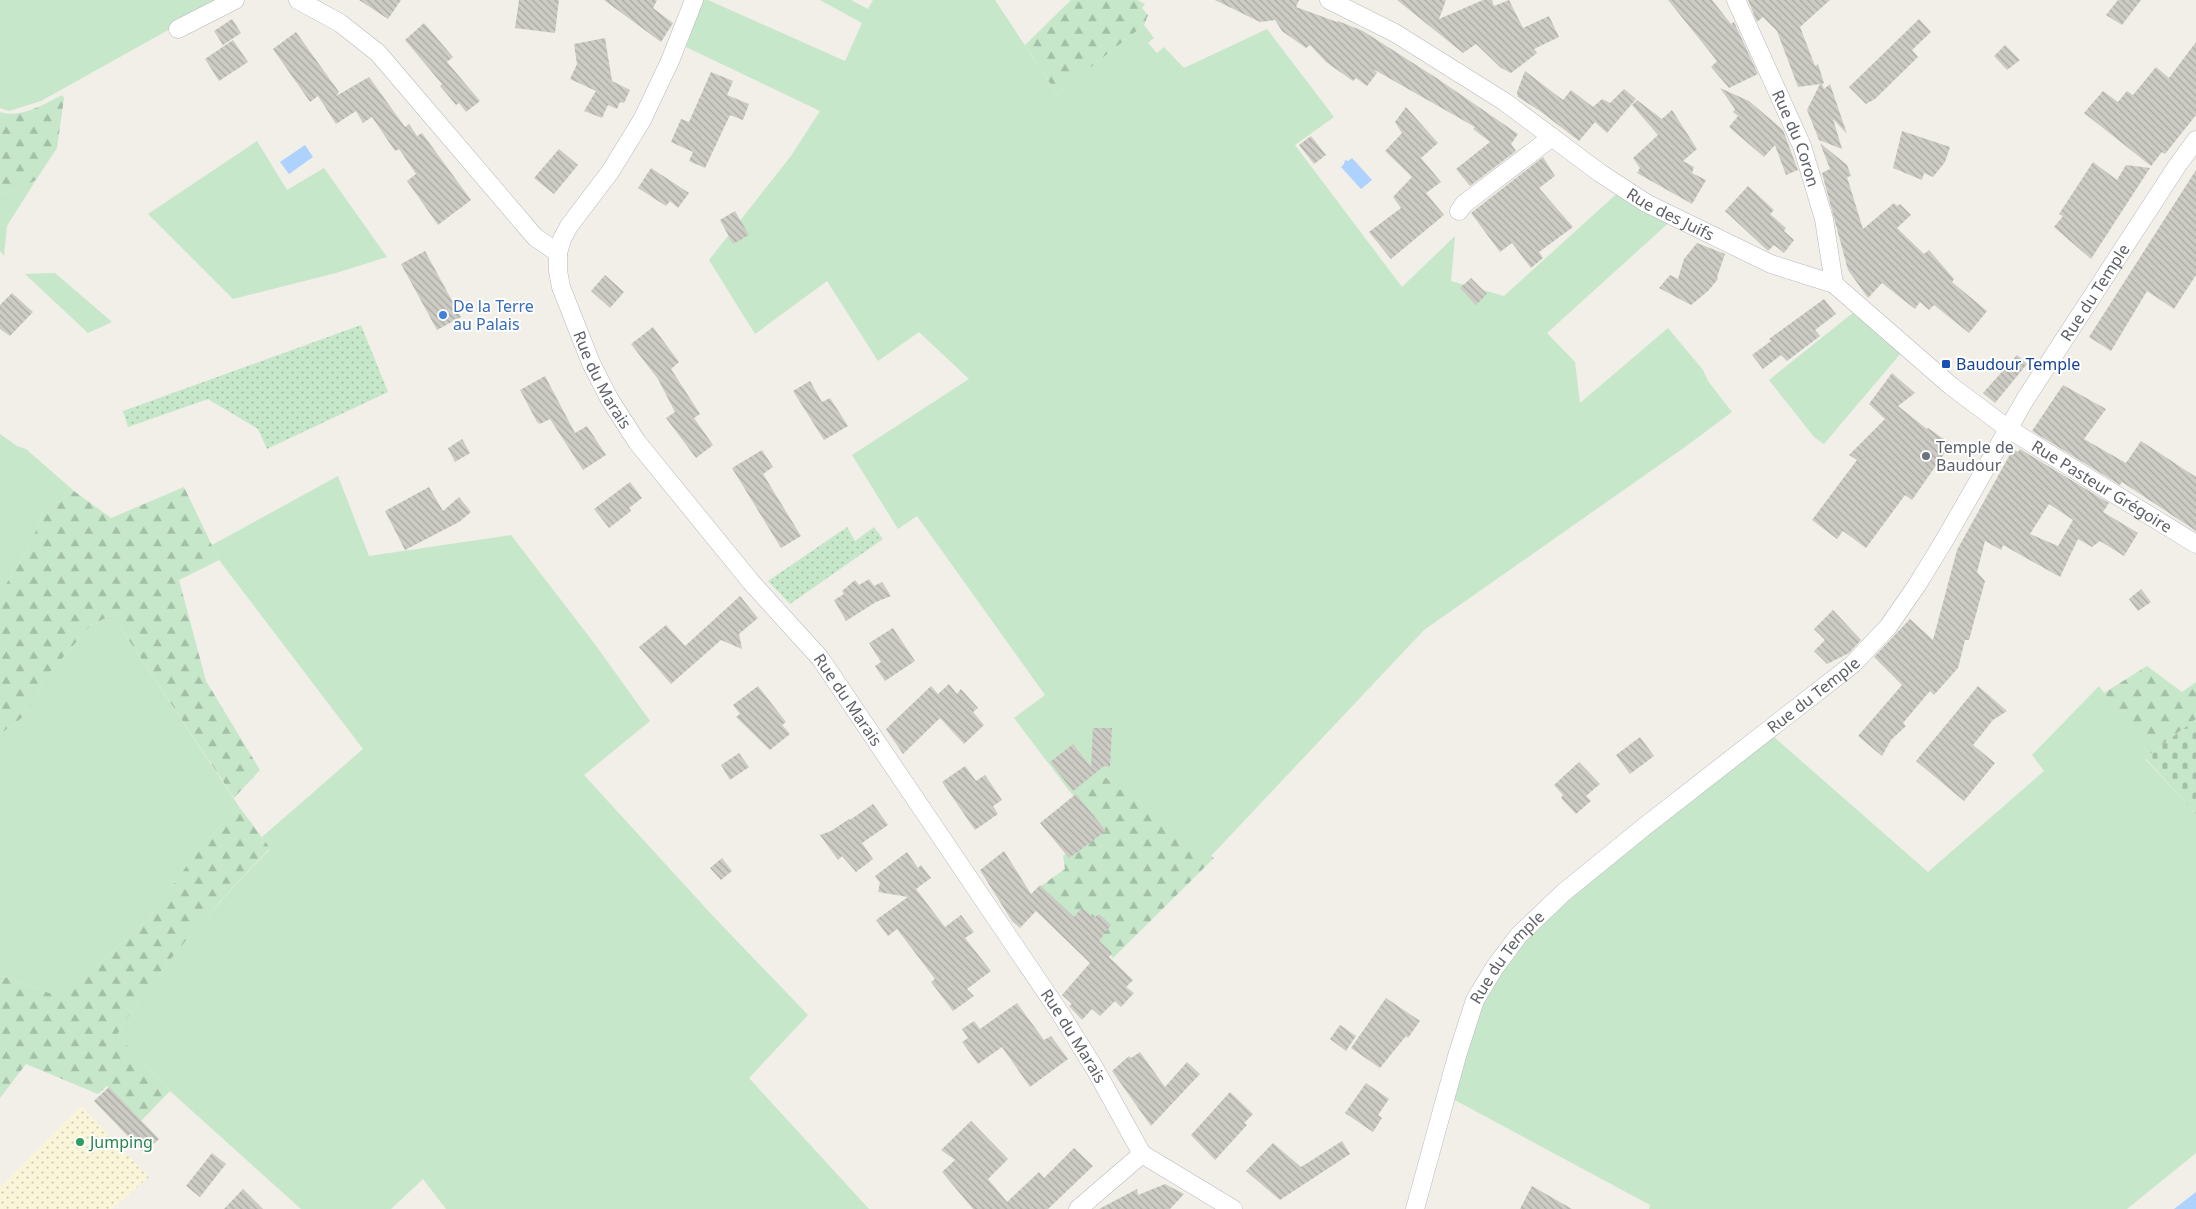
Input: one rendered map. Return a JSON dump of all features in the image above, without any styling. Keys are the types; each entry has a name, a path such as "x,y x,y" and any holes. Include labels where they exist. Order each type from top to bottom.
{"street":[{"path":"178,28 235,0"},
{"path":"298,0 340,23 378,53 535,237 558,253"},
{"name":"Rue du Marais","path":"694,0 653,99 610,172 569,226 562,239 558,253 561,287 591,363 622,421 637,442 751,582 820,658 1060,1013 1095,1069 1142,1154 1232,1209"},
{"name":"Rue des Juifs","path":"1329,0 1395,33 1505,102 1600,173 1653,207 1771,264 1834,284 1951,386 2007,428"},
{"name":"Rue du Coron","path":"1736,0 1802,146 1824,219 1834,284"},
{"path":"1459,211 1464,204 1552,137"},
{"name":"Rue du Temple","path":"1415,1209 1457,1056 1475,1000 1504,954 1519,935 1563,893 1644,827 1838,676 1866,652 1888,627 1917,585 2007,428 2196,140"},
{"name":"Rue Pasteur Grégoire","path":"2007,428 2196,544"},
{"path":"1078,1209 1142,1154"}],"green space":[{"path":"0,0 222,0 41,101 9,111 0,108"},
{"path":"702,0 708,0 845,61 862,23 820,0 851,0 868,9 873,0 995,0 1057,94 1144,25 1154,38 1148,43 1157,53 1164,47 1184,68 1267,29 1334,117 1295,145 1402,287 1455,236 1451,281 1504,296 1623,188 1674,218 1547,333 1575,362 1580,403 1668,328 1703,370 1708,381 1732,412 1424,630 1211,856 1101,774 1074,796 1071,793 1014,718 1045,695 917,516 898,529 852,455 969,379 919,332 878,361 827,281 755,334 709,260 791,156 820,111 686,47"},
{"path":"1071,0 1137,0 1145,4 1142,8 1148,15 1144,25 1057,94 1025,45"},
{"path":"62,95 64,98 57,148 36,180 16,190 0,194 0,112 15,114 23,112"},
{"path":"257,141 287,190 324,168 387,257 336,273 233,299 148,214"},
{"path":"36,180 7,226 4,256 0,251 0,194 16,190"},
{"path":"55,273 112,322 88,333 25,274"},
{"path":"1854,312 1901,353 1824,444 1814,437 1769,380"},
{"path":"361,325 388,392 267,449 258,429 208,399 128,427 123,411"},
{"path":"0,434 17,446 26,449 74,491 44,511 29,547 0,594"},
{"path":"338,476 369,556 511,535 594,643 650,721 584,775 712,915 808,1015 749,1078 869,1209 446,1209 423,1179 391,1209 301,1209 170,1091 117,1035 169,961 208,915 270,849 262,837 363,749 219,560 212,545"},
{"path":"184,487 219,560 179,580 206,681 260,770 234,798 112,615 91,625 45,678 27,714 0,734 0,594 29,547 44,511 74,491 111,518"},
{"path":"847,527 855,541 874,527 883,539 790,604 768,581"},
{"path":"112,615 240,808 203,843 150,917 97,966 63,988 49,993 0,975 0,734 27,714 45,678 91,625"},
{"path":"2147,666 2182,692 2196,682 2196,719 2150,754 2104,693"},
{"path":"2099,686 2150,754 2145,759 2196,814 2196,1153 2127,1209 1649,1209 1650,1205 1451,1098 1479,1006 1514,950 1570,896 1774,737 1928,872 2044,771 2032,755"},
{"path":"2196,719 2196,814 2145,758"},
{"path":"1101,774 1214,858 1113,958 1038,888 1065,869 1063,856 1099,826 1074,796"},
{"path":"240,808 270,848 208,914 169,961 117,1035 170,1091 141,1121 107,1086 98,1094 26,1064 0,1098 0,975 49,993 63,988 97,966 150,917 203,843"}],"sand":[{"name":"Jumping","path":"81,1106 149,1177 112,1209 0,1209 0,1187"}],"water":[{"path":"305,145 313,157 289,174 280,162"},
{"path":"1352,158 1372,180 1361,189 1341,167 1345,160 1348,161"},
{"path":"2196,1192 2196,1209 2174,1209"}],"building":[{"path":"359,0 401,0 388,19"},
{"path":"519,0 559,0 555,33 515,28"},
{"path":"604,0 657,0 653,8 673,23 661,42"},
{"path":"1215,0 1299,0 1296,7 1363,31 1438,79 1518,134 1511,144 1516,151 1470,186 1456,169 1490,142 1473,129 1475,127 1373,69 1377,73 1367,86 1356,78 1353,81 1326,62 1310,45 1306,48 1282,31 1275,20 1260,22"},
{"path":"1397,0 1446,0 1439,19 1483,0 1492,0 1494,6 1509,0 1523,28 1549,16 1559,37 1534,49 1537,53 1511,73 1501,68 1476,44 1463,53"},
{"path":"1668,0 1712,0 1731,24 1734,22 1758,74 1729,88 1711,67 1717,61"},
{"path":"1748,0 1830,0 1800,27 1815,66 1818,64 1824,89 1830,84 1847,134 1833,119 1842,149 1819,140 1807,110 1820,84 1798,87 1777,31 1763,17 1757,22"},
{"path":"2118,0 2141,0 2122,25 2106,15"},
{"path":"232,19 241,33 223,45 214,31"},
{"path":"1919,19 1931,32 1912,50 1918,57 1875,99 1866,104 1849,87"},
{"path":"424,23 453,57 447,62 480,101 466,112 459,103 456,105 440,86 442,84 405,40"},
{"path":"296,32 339,92 336,96 369,77 405,127 409,124 417,136 422,133 471,200 438,225 407,181 416,174 399,149 395,151 372,117 363,123 356,111 336,124 318,96 310,102 273,49"},
{"path":"605,38 612,81 630,90 624,103 620,102 617,109 608,105 602,118 584,111 596,91 570,79 577,64 574,44"},
{"path":"233,40 248,62 219,81 205,59"},
{"path":"2196,42 2196,115 2165,154 2162,152 2151,166 2084,113 2103,91 2118,102 2127,91 2133,95 2156,67 2169,78"},
{"path":"2005,45 2020,60 2007,70 1994,56"},
{"path":"1525,71 1563,100 1571,90 1593,107 1602,99 1610,103 1624,89 1636,99 1607,133 1595,122 1579,141 1540,111 1518,97 1517,92"},
{"path":"711,72 733,81 727,95 749,104 743,120 730,115 705,168 689,161 693,152 671,142 681,119 689,122"},
{"path":"1720,88 1749,101 1783,130 1798,170 1786,175 1775,145 1764,157 1729,127 1738,116 1733,112 1735,109"},
{"path":"1637,100 1662,119 1672,110 1697,149 1683,161 1694,167 1692,173 1706,180 1692,204 1637,173 1640,168 1633,158 1658,135 1632,105"},
{"path":"1406,107 1438,143 1421,158 1441,182 1426,193 1444,215 1391,259 1369,232 1401,208 1393,197 1412,177 1385,151 1402,133 1395,122"},
{"path":"1902,131 1950,147 1945,162 1933,177 1924,173 1922,180 1893,168"},
{"path":"1311,136 1326,155 1314,164 1299,145"},
{"path":"1820,143 1847,165 1851,176 1847,177 1863,229 1894,203 1897,206 1900,204 1911,215 1897,228 1924,254 1929,250 1954,279 1952,282 1987,311 1969,333 1934,305 1929,310 1920,302 1915,309 1882,283 1868,298 1848,270 1822,173 1830,169"},
{"path":"559,149 578,165 554,194 534,178"},
{"path":"1543,157 1555,176 1539,188 1573,227 1539,252 1543,258 1531,268 1512,243 1500,252 1471,213"},
{"path":"2093,162 2117,180 2126,165 2150,168 2091,259 2054,227 2063,216 2059,214"},
{"path":"651,168 689,193 678,208 670,201 666,206 638,188"},
{"path":"2196,170 2196,275 2174,309 2147,291 2111,351 2089,337"},
{"path":"1748,186 1774,210 1770,214 1786,228 1784,231 1794,240 1784,253 1774,245 1768,251 1725,211"},
{"path":"735,211 749,235 733,244 720,220"},
{"path":"1697,243 1725,254 1717,277 1718,279 1708,291 1691,305 1659,288 1670,275 1678,279 1684,259"},
{"path":"425,251 461,317 437,330 401,264"},
{"path":"605,275 624,292 610,308 591,291"},
{"path":"1471,278 1487,294 1476,305 1460,288"},
{"path":"12,293 33,312 10,336 0,329 0,305"},
{"path":"1824,299 1836,314 1815,330 1820,336 1787,361 1781,355 1763,369 1752,355 1771,341 1769,339"},
{"path":"653,327 679,362 671,369 700,414 694,418 713,445 696,458 666,418 675,412 658,379 631,344"},
{"path":"2017,355 2027,364 1995,403 1983,393"},
{"path":"1892,373 1915,393 1898,406 1927,429 1951,444 1912,500 1905,495 1866,548 1843,531 1837,539 1812,520 1857,460 1849,455 1885,419 1869,404"},
{"path":"545,376 575,433 587,426 606,455 583,470 550,419 540,424 537,422 520,390"},
{"path":"810,381 822,402 830,398 848,426 824,440 793,391"},
{"path":"2063,385 2106,409 2084,439 2126,463 2141,441 2196,477 2196,531 2122,482 2120,485 2032,431"},
{"path":"462,439 470,453 455,462 448,448"},
{"path":"2013,449 2018,452 2020,449 2109,503 2103,512 2138,533 2124,556 2100,541 2092,547 2078,539 2060,577 2003,545 2001,550 1985,541 1977,572 1985,581 1969,640 1965,640 1958,668 1934,695 1930,691 1903,723 1906,726 1891,740 1882,756 1858,736 1902,685 1874,657 1910,619 1933,640 1957,550","holes":["2049,504 2073,520 2058,546 2030,534"]},
{"path":"762,450 773,467 763,474 801,536 781,548 732,468"},
{"path":"630,482 642,498 629,508 631,511 609,528 594,509"},
{"path":"429,487 443,511 459,497 471,512 459,522 405,550 385,511"},
{"path":"869,579 874,586 882,582 891,596 876,602 846,621 834,600 844,594 842,591 855,580 859,585"},
{"path":"2141,589 2151,602 2138,611 2129,599"},
{"path":"740,596 758,618 739,634 742,649 721,640 671,684 639,647 666,625 685,646"},
{"path":"1833,610 1861,640 1849,653 1827,664 1814,651 1825,640 1814,629"},
{"path":"893,628 915,661 885,681 875,666 881,662 869,643"},
{"path":"949,684 957,694 961,689 978,708 973,712 984,725 964,744 940,718 903,754 886,729 931,686 938,694"},
{"path":"758,686 786,722 782,725 790,734 770,750 736,717 740,714 733,705"},
{"path":"1978,686 2007,711 1993,720 1973,745 1995,763 1964,801 1916,761"},
{"path":"1093,728 1112,728 1110,767 1104,766 1073,791 1050,762 1073,744 1091,767"},
{"path":"1640,737 1654,756 1630,774 1616,755"},
{"path":"739,753 749,767 730,780 721,765"},
{"path":"1579,762 1600,784 1586,796 1591,801 1576,814 1561,798 1563,795 1554,785"},
{"path":"965,766 976,781 985,775 1002,800 993,806 998,814 975,830 942,782"},
{"path":"1076,794 1106,831 1069,858 1040,823"},
{"path":"873,804 888,825 862,843 873,859 856,872 842,856 838,860 820,835 850,820"},
{"path":"1004,851 1031,894 1040,885 1074,917 1082,908 1094,918 1099,914 1111,925 1099,941 1112,953 1109,957 1133,980 1126,987 1134,993 1121,1007 1115,1001 1100,1016 1092,1009 1082,1020 1069,1006 1072,1004 1062,995 1090,963 1036,911 1020,928 1012,921 980,870"},
{"path":"907,852 918,868 921,865 931,878 916,889 945,927 961,915 974,932 965,938 991,971 967,989 974,996 953,1011 931,982 935,979 897,929 888,936 876,920 908,897 878,892 880,883 875,876"},
{"path":"722,858 732,871 721,880 710,868"},
{"path":"1386,998 1420,1021 1408,1038 1406,1036 1380,1068 1351,1048"},
{"path":"1017,1003 1044,1040 1051,1036 1068,1059 1030,1087 1002,1047 978,1064 962,1042 968,1038 962,1029 974,1021 980,1029"},
{"path":"1340,1025 1356,1036 1346,1051 1330,1039"},
{"path":"1140,1052 1165,1087 1187,1062 1200,1074 1151,1126 1112,1071 1129,1056 1131,1058"},
{"path":"1366,1083 1389,1099 1378,1115 1382,1118 1373,1132 1345,1113"},
{"path":"109,1087 159,1139 144,1153 94,1101"},
{"path":"1230,1092 1253,1114 1244,1123 1247,1125 1215,1160 1191,1135"},
{"path":"971,1121 1008,1159 988,1179 1007,1202 1039,1172 1044,1178 1074,1148 1093,1166 1048,1209 973,1209 942,1172 955,1160 941,1150"},
{"path":"1342,1141 1350,1154 1280,1200 1246,1171 1273,1143 1301,1167"},
{"path":"212,1153 226,1164 200,1197 186,1186"},
{"path":"1165,1184 1184,1194 1170,1209 1099,1209 1137,1189 1138,1195"},
{"path":"1532,1186 1572,1209 1520,1209"},
{"path":"243,1189 263,1209 224,1209"}],"place":[{"name":"De la Terre au Palais","path":"443,315"},
{"name":"Baudour Temple","path":"1946,364"},
{"name":"Temple de Baudour","path":"1926,456"},
{"name":"Jumping","path":"80,1142"}]}
